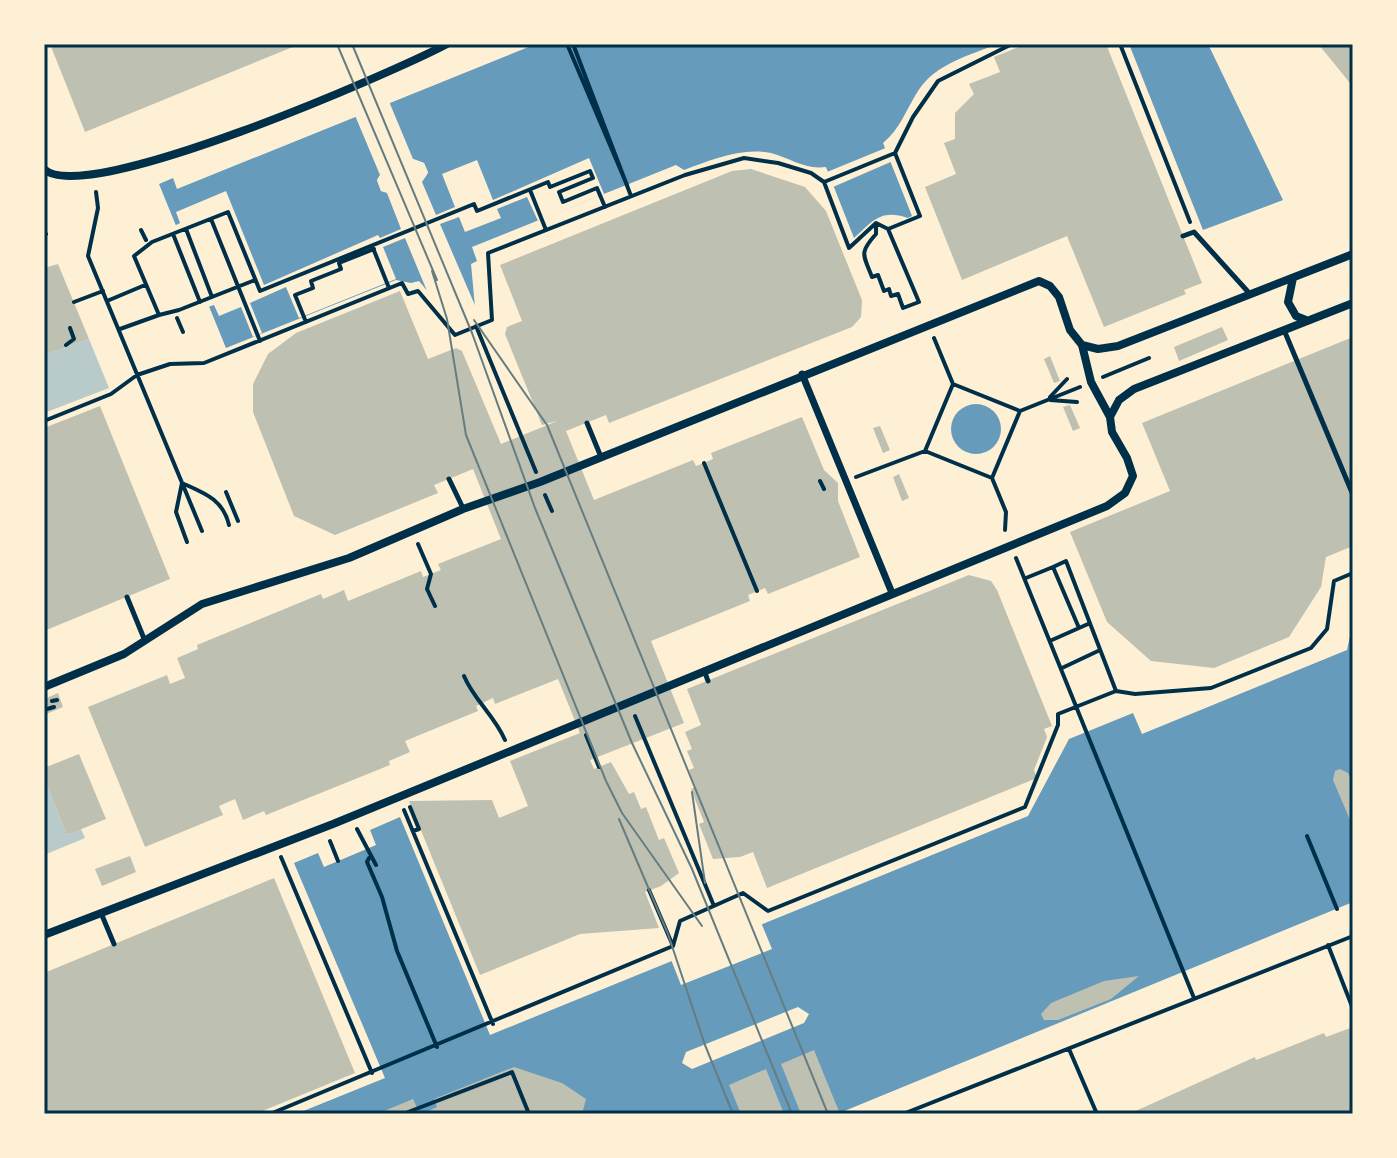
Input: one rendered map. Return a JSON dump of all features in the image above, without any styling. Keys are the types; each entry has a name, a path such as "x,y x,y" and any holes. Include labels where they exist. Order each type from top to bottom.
{"street":[{"path":"44,169 62,178 94,176 160,158 339,93 447,44"},
{"path":"1082,345 1098,349 1118,346 1353,254"},
{"path":"1293,278 1288,302 1296,316 1306,320"},
{"path":"44,687 146,642 202,604 349,558 463,509 601,458 802,374 1039,281 1050,286 1059,297 1070,330 1082,345 1091,382 1110,417 1112,432 1133,476 1125,493 1107,506 703,669 333,824 44,935"},
{"path":"1110,417 1119,400 1134,389 1353,303"},
{"path":"802,374 892,593"}],"lane":[{"path":"1183,236 1194,232 1251,294"},
{"path":"1283,329 1353,495"},
{"path":"587,423 601,458"},
{"path":"449,479 463,509"},
{"path":"127,597 146,642"},
{"path":"703,669 708,681"},
{"path":"546,735 550,745"},
{"path":"101,912 114,944"}],"path":[{"path":"570,44 631,196"},
{"path":"827,181 893,154 938,81 1012,44"},
{"path":"1120,44 1194,232"},
{"path":"888,229 920,216 893,154"},
{"path":"44,421 111,394 137,375 170,364 204,363 402,283 408,294 418,291 455,335 492,320 488,253 631,196 744,158 778,163 827,181 849,248 876,223"},
{"path":"159,315 134,256 152,242 228,212 260,291 474,204 477,211 548,182 550,187 590,171 593,178 559,192 563,202 597,188 605,207"},
{"path":"530,190 546,230"},
{"path":"96,192 98,208 88,256 202,531"},
{"path":"211,219 260,341"},
{"path":"876,223 888,229 919,302 903,308 898,294 891,296 889,289 884,291 878,275 872,277 863,249 876,234 876,223"},
{"path":"185,229 212,297"},
{"path":"141,230 146,240"},
{"path":"173,234 200,302"},
{"path":"373,247 389,288"},
{"path":"306,322 295,295 313,288 311,281 341,269 339,263 373,247"},
{"path":"119,330 255,280"},
{"path":"107,301 146,285"},
{"path":"74,302 103,291"},
{"path":"177,318 183,332"},
{"path":"476,326 540,482"},
{"path":"66,345 74,339 70,328"},
{"path":"925,451 953,384 934,338"},
{"path":"1144,345 1154,370"},
{"path":"1098,379 1149,358"},
{"path":"1048,400 1067,379"},
{"path":"953,384 1020,411 1082,386"},
{"path":"1048,400 1077,402"},
{"path":"1005,530 1006,512 992,478 1020,411"},
{"path":"854,477 925,451 992,478"},
{"path":"704,463 757,591"},
{"path":"820,481 824,489"},
{"path":"182,483 213,497 222,507 229,525"},
{"path":"182,483 176,512 187,542"},
{"path":"226,492 238,521"},
{"path":"547,499 552,511"},
{"path":"412,531 431,574 427,589 435,606"},
{"path":"1016,556 1079,706 1194,998"},
{"path":"1025,579 1066,561 1098,651 1116,691"},
{"path":"1053,567 1079,628"},
{"path":"673,946 680,921 743,893 768,911 1025,807 1058,725 1058,714 1116,691 1135,694 1211,688 1311,648 1327,629 1334,581 1353,573"},
{"path":"1051,640 1088,624"},
{"path":"1062,668 1098,651"},
{"path":"464,676 471,693 483,702 498,722 510,750"},
{"path":"629,701 714,906"},
{"path":"47,709 54,702"},
{"path":"580,722 599,767"},
{"path":"411,809 419,829 413,831 494,1024"},
{"path":"355,823 369,858 376,865"},
{"path":"1307,836 1337,909"},
{"path":"333,849 338,861"},
{"path":"369,858 367,862 397,951 437,1047"},
{"path":"287,871 372,1073"},
{"path":"649,890 673,946"},
{"path":"903,1114 1353,936"},
{"path":"1328,945 1353,1009"},
{"path":"270,1114 494,1024 673,946"},
{"path":"1069,1049 1097,1114"},
{"path":"403,1114 512,1072 529,1114"}],"shaded area":[{"path":"89,339 109,388 44,413 44,355"},
{"path":"44,778 67,835 81,829 85,838 44,855"}],"water":[{"path":"536,44 998,44 943,67 934,74 918,91 883,143 912,216 908,218 890,215 877,218 854,238 826,167 804,165 771,153 737,153 684,170 676,165 472,247 477,261 471,264 475,307 449,317 419,281 396,280 226,348 159,184 173,178 177,189","holes":["413,159 424,163 428,172 413,186 395,192 381,191 377,180 383,171"]},
{"path":"1129,44 1208,44 1283,200 1203,230"},
{"path":"976,404 993,412 1001,429 993,446 976,454 959,446 951,429 959,412"},
{"path":"1353,622 1353,902 837,1114 296,1114 385,1078 294,863 318,853 324,867 376,845 370,830 400,817 490,1035 1028,816 1069,739 1133,713 1142,734 1347,650"}],"pier":[{"path":"388,99 413,159 424,163 428,173 422,182 436,215 455,207 442,174 477,160 493,200 589,158 604,194 538,221 527,197 497,209 501,218 465,232 459,217 440,224 477,310 450,321 432,303 405,238 383,247 396,279 299,318 286,287 250,303 262,333 253,337 241,307 219,316 214,305 205,308 172,227 180,223 176,212 226,191 264,285 378,235 380,238 401,229 387,193 381,191 377,180 380,175 354,113","holes":["414,163 421,166 423,172 418,180 392,190 384,188 382,180 385,174"]},
{"path":"888,147 893,161 833,187 827,172"},
{"path":"760,920 772,949 681,985 670,957"},
{"path":"798,1007 809,1014 804,1023 692,1069 682,1063 686,1052"}],"building":[{"path":"50,44 300,44 85,132"},
{"path":"1026,44 1106,44 1202,283 1184,290 1186,294 1104,327 1067,236 962,280 925,187 956,174 944,143 955,139 955,113 974,94 969,84 1000,72 994,57"},
{"path":"1318,44 1353,44 1353,87 1333,62"},
{"path":"751,169 805,187 826,211 862,300 861,317 852,327 609,423 606,415 566,431 594,500 693,460 696,466 704,463 713,459 711,453 802,417 824,470 838,483 838,501 860,557 768,594 765,588 748,595 750,601 651,641 684,723 590,760 594,769 611,762 629,794 634,792 641,809 646,807 659,840 664,838 679,873 661,886 645,892 659,928 580,934 480,975 409,801 492,800 499,818 528,806 510,761 580,733 558,679 495,704 493,698 476,706 478,711 405,741 410,752 389,761 390,765 266,815 264,811 243,820 235,799 219,806 223,815 145,847 88,707 167,675 170,684 185,678 177,658 198,649 197,645 321,594 323,599 344,590 348,601 421,571 423,577 441,570 438,564 501,539 473,469 434,485 438,493 335,535 294,516 253,412 253,384 268,354 296,333 400,291 428,359 456,348 462,351 501,444 557,421 542,425 505,334 507,327 522,321 500,265 732,171"},
{"path":"58,264 89,339 44,355 44,268"},
{"path":"1222,327 1228,340 1179,361 1174,347"},
{"path":"1353,337 1353,546 1326,557 1321,587 1289,637 1214,668 1151,661 1107,622 1070,532 1170,491 1142,423"},
{"path":"1050,356 1060,381 1054,383 1044,359"},
{"path":"1070,405 1080,428 1073,431 1063,407"},
{"path":"100,406 170,579 44,631 44,428"},
{"path":"880,426 890,450 883,453 873,428"},
{"path":"899,474 909,498 902,501 893,477"},
{"path":"969,575 991,581 997,590 1052,726 1044,729 1047,737 1034,770 1037,778 767,888 753,852 740,857 713,859 699,824 704,822 691,789 695,787 689,770 694,768 687,751 692,749 685,732 701,725 687,689"},
{"path":"58,693 63,707 44,715 44,699"},
{"path":"79,754 106,819 67,835 44,778 44,768"},
{"path":"1340,769 1348,773 1353,784 1353,827 1333,780 1335,771"},
{"path":"130,856 136,872 102,886 95,869"},
{"path":"274,878 355,1073 255,1114 44,1114 44,973"},
{"path":"1139,976 1111,999 1058,1020 1044,1020 1041,1014 1051,1003 1104,981"},
{"path":"1353,1027 1353,1114 1129,1114 1255,1057 1256,1060 1324,1033 1326,1037"},
{"path":"814,1050 840,1114 801,1114 781,1064"},
{"path":"514,1067 562,1083 586,1099 582,1114 421,1114 437,1107 434,1099"},
{"path":"766,1069 784,1114 741,1114 729,1085"},
{"path":"413,1099 420,1114 377,1114"}],"tram line":[{"path":"337,44 437,280"},
{"path":"352,44 472,333 535,508 632,743 692,869 792,1114"},
{"path":"432,271 447,319 466,435 606,781 622,813 702,926"},
{"path":"474,320 547,425 828,1114"},
{"path":"692,792 705,883"},
{"path":"619,819 668,934 705,1045 733,1114"}]}
